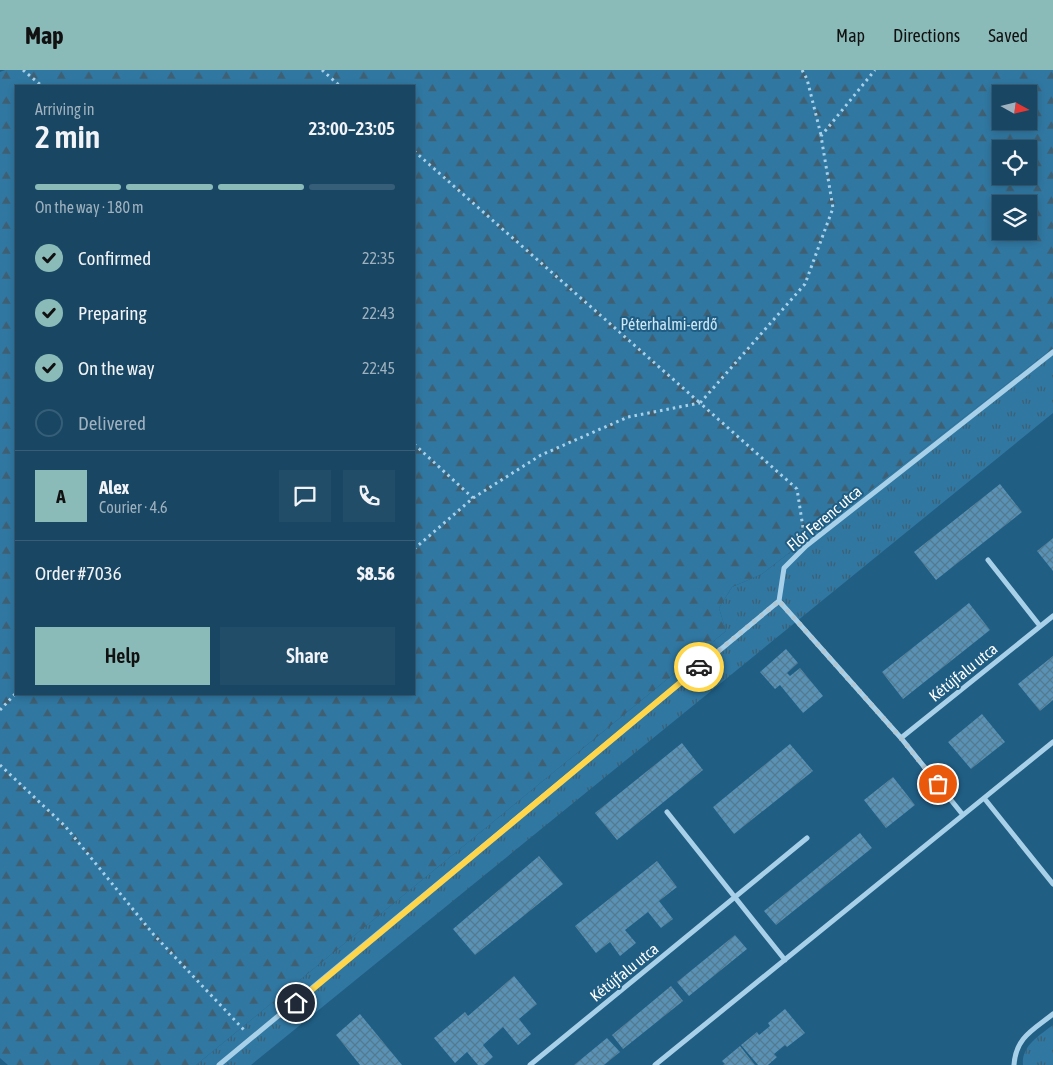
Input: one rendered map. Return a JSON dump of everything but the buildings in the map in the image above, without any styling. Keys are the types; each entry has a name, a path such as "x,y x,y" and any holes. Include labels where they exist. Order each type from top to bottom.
{"street":[{"name":"Flór Ferenc utca","path":"779,601 784,568 806,546 1053,352"},
{"path":"988,560 1040,626"},
{"path":"219,1065 779,601 901,738 963,815"},
{"name":"Kétújfalu utca","path":"901,738 1053,616"},
{"path":"655,1065 1053,742"},
{"path":"984,798 1053,884"},
{"path":"667,812 785,960"},
{"name":"Kétújfalu utca","path":"530,1065 808,838"},
{"path":"1014,1065 1015,1054 1021,1040 1053,1014"}],"path":[{"path":"23,70 41,85"},
{"path":"322,70 339,85"},
{"path":"415,549 474,498 541,455 628,417 700,403 805,284 833,208 821,136 807,78 802,70"},
{"path":"821,136 875,70"},
{"path":"415,152 797,489 806,546"},
{"path":"415,445 474,498"},
{"path":"0,710 15,694"},
{"path":"0,765 65,826 154,935 252,1038"}],"green space":[{"name":"Péterhalmi-erdő","path":"5,70 1053,70 1053,348 762,574 732,587 719,608 726,631 196,1065 8,1065 0,1058 0,72"},
{"path":"1053,348 1053,413 251,1065 196,1065 726,631 719,608 732,587 762,574"},
{"path":"1053,1025 1053,1065 1023,1065 1023,1058 1028,1047 1037,1037"}],"way so far":[{"path":"699,667 779,601 901,738 938,784"}],"route":[{"path":"296,1003 699,667"}]}
